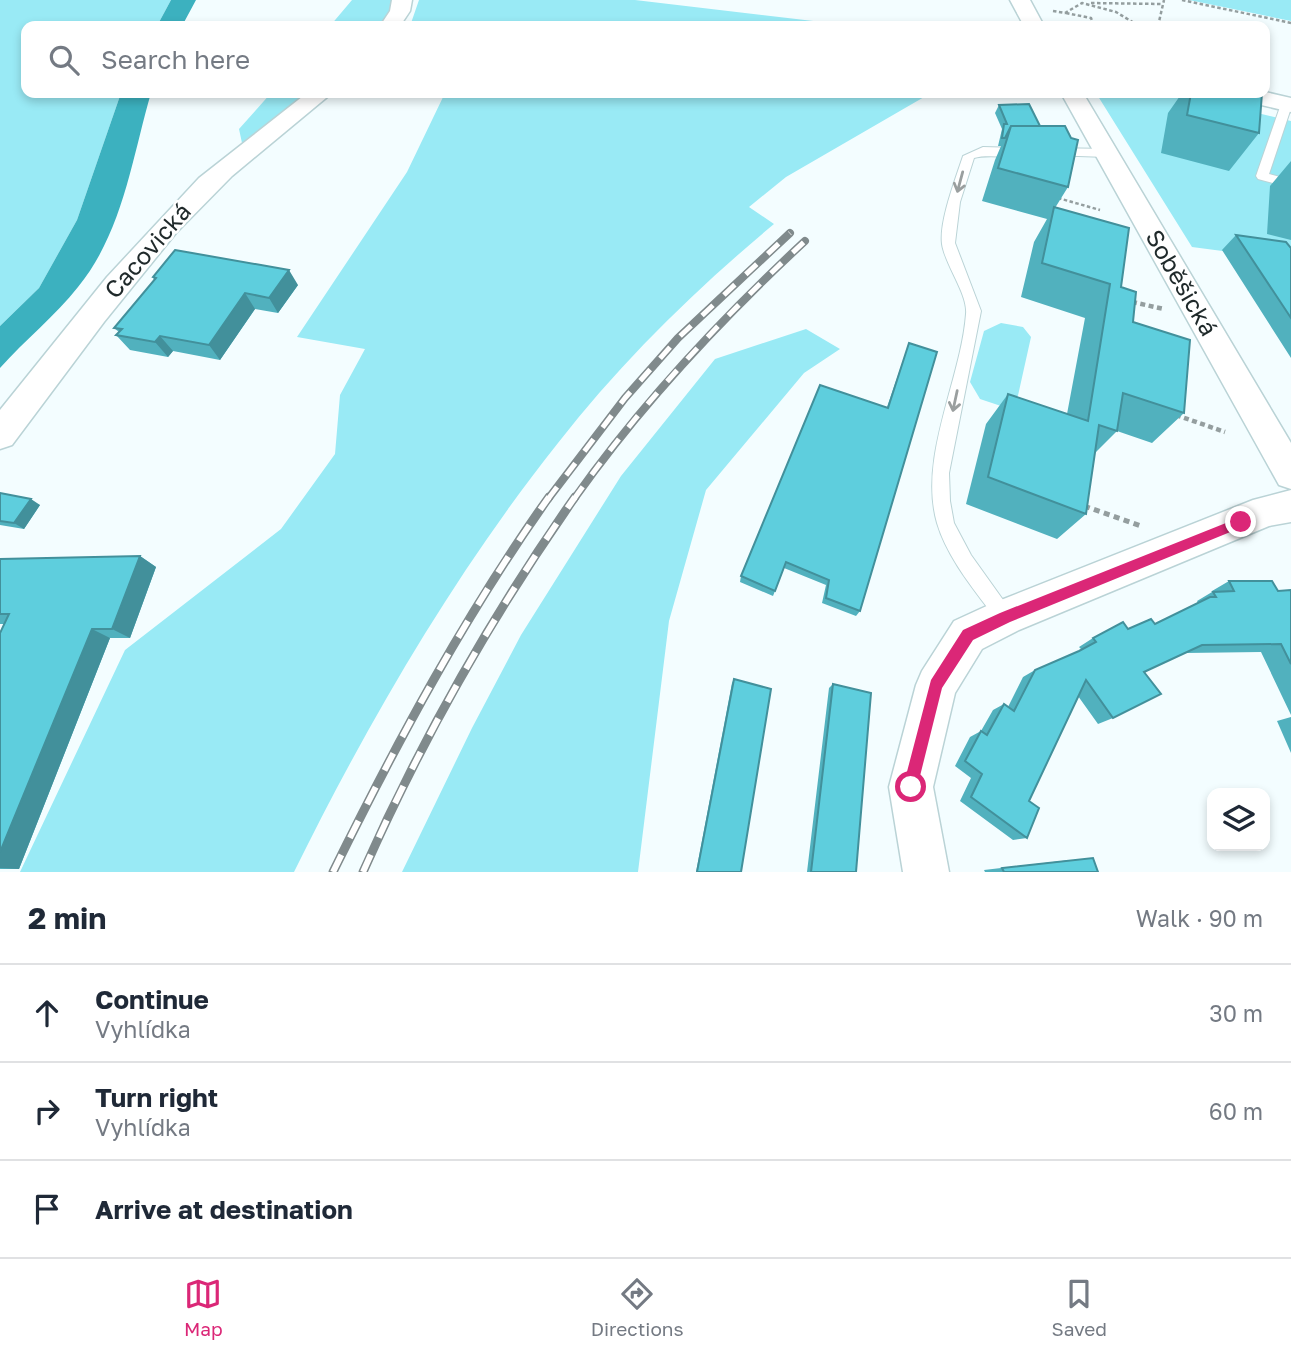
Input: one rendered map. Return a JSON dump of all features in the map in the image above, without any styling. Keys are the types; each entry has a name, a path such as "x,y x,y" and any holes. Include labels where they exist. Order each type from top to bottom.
{"street":[{"path":"393,21 400,11 402,0"},
{"path":"1020,0 1038,17"},
{"name":"Cacovická","path":"0,435 116,285 194,198 253,143 314,98"},
{"name":"Soběšická","path":"1075,98 1291,474"},
{"path":"1262,98 1289,104"},
{"path":"926,872 911,787 936,685 968,635 1005,617 1266,511 1291,506"}],"lane":[{"path":"1289,104 1262,176 1291,184"},
{"path":"1005,617 965,561 946,524 942,501 941,473 974,311 951,256 948,231 966,161 975,153 1107,153"}],"path":[{"path":"1182,0 1291,23"},
{"path":"1065,13 1081,2 1163,2 1159,21"},
{"path":"1081,2 1116,12 1131,21"},
{"path":"1038,17 1065,13 1091,18 1092,21"},
{"path":"1054,197 1100,211"},
{"path":"1122,299 1156,309 1196,310"},
{"path":"1167,412 1225,432"},
{"path":"1076,503 1149,529"}],"shaded area":[{"path":"0,0 171,0 160,21 21,21 21,98 119,98 77,220 39,288 0,326"},
{"path":"171,0 196,0 185,21 160,21"},
{"path":"352,0 395,0 386,21 334,21"},
{"path":"419,0 635,0 814,21 412,21"},
{"path":"1189,0 1291,0 1291,21"},
{"path":"119,98 150,98 124,194 106,243 69,298 0,368 0,326 39,288 77,220"},
{"path":"267,98 307,98 242,143 239,129"},
{"path":"443,98 922,98 786,177 749,207 774,224 688,301 633,356 582,413 520,493 483,544 415,650 352,760 294,872 20,872 125,650 281,529 335,454 340,395 365,349 297,337 407,172"},
{"path":"1099,98 1195,98 1291,121 1291,260 1192,247"},
{"path":"1001,323 1023,327 1031,337 1017,400 1001,406 980,399 970,382 984,331"},
{"path":"806,329 840,349 804,373 706,490 669,621 638,872 402,872 521,635 621,476 715,359"}],"building":[{"path":"1190,98 1262,98 1259,133 1187,115"},
{"path":"1029,104 1040,126 1011,126 1005,138 1002,138 1004,124 1007,124 999,105"},
{"path":"1011,126 1065,126 1071,138 1078,140 1068,187 998,168"},
{"path":"1054,207 1129,228 1121,287 1136,292 1133,322 1190,340 1184,413 1123,393 1117,431 1099,425 1086,514 988,477 1008,394 1088,421 1110,284 1042,263"},
{"path":"1236,235 1286,242 1291,248 1291,318"},
{"path":"175,250 289,270 269,298 245,293 209,345 160,336 155,342 116,335 122,329 114,328 156,278 153,277"},
{"path":"909,343 937,352 860,611 826,598 829,580 786,562 775,591 741,576 820,385 888,408"},
{"path":"0,493 31,499 14,523 0,521"},
{"path":"140,556 112,629 92,629 0,852 0,633 9,614 0,614 0,559"},
{"path":"1229,581 1272,581 1278,591 1291,590 1291,664 1281,644 1202,645 1144,672 1161,694 1113,718 1086,680 1029,801 1039,808 1027,838 971,797 982,774 965,761 981,731 987,735 1004,704 1014,711 1035,670 1096,642 1093,638 1123,622 1128,629 1151,619 1155,624 1210,597 1216,597 1213,592 1234,591"},
{"path":"734,679 771,689 741,872 697,872"},
{"path":"833,684 871,693 856,872 811,872"},
{"path":"1093,858 1098,872 1004,872 1002,868"}],"railway":[{"path":"548,499 625,398 678,338 790,233"},
{"path":"574,499 654,396 742,301 805,241"},
{"path":"333,872 382,775 461,633 549,497"},
{"path":"363,872 409,775 460,679 515,587 575,497"}],"route":[{"path":"911,787 936,685 968,635 1005,617 1241,522"}]}
